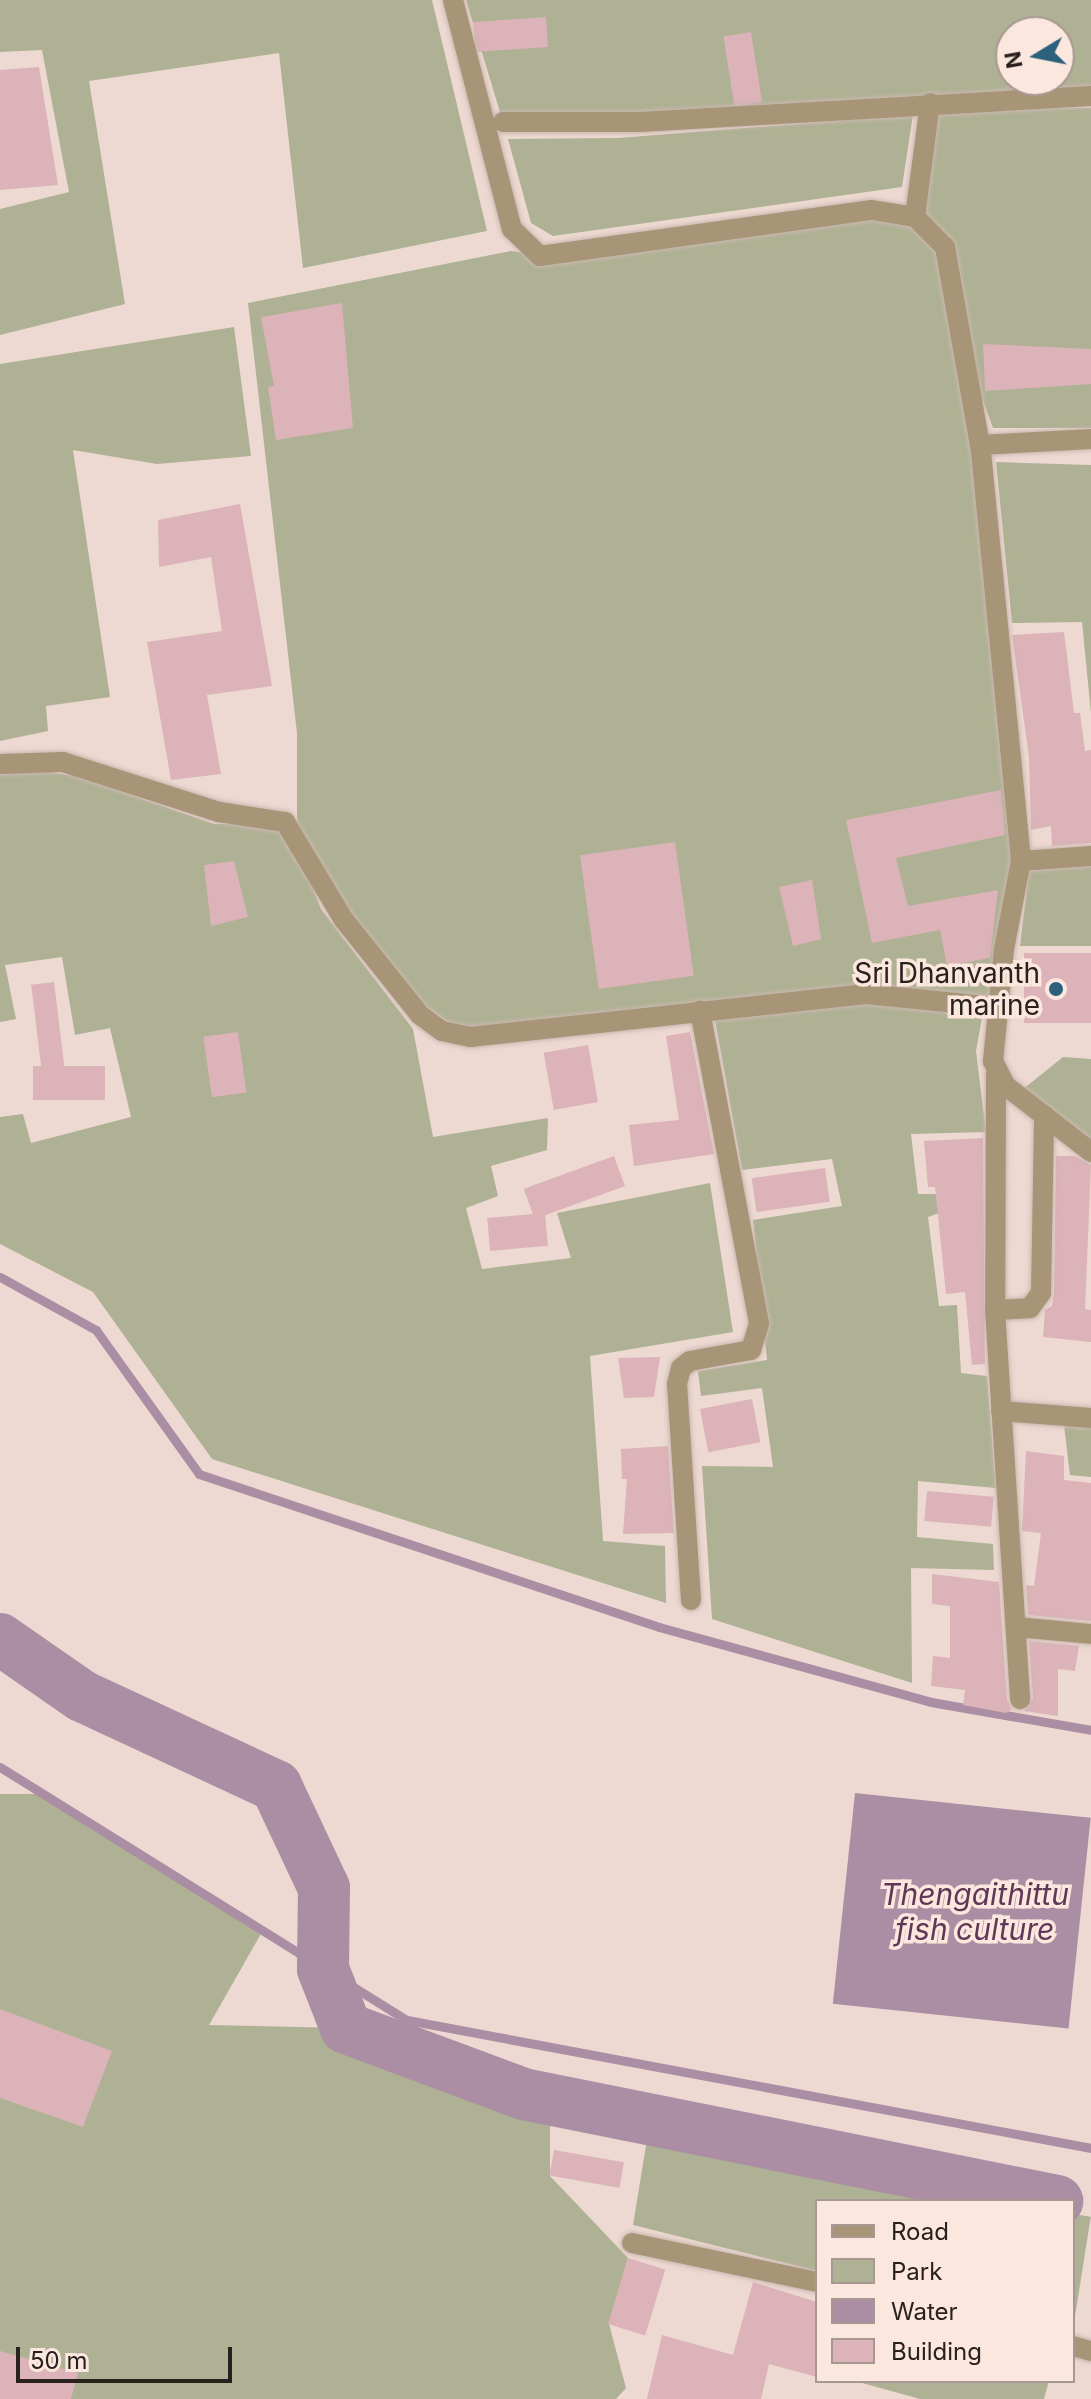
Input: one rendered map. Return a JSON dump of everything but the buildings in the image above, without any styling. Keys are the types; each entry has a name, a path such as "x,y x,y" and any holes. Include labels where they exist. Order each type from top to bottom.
{"street":[{"path":"453,0 512,229 540,256 872,210 915,217 945,247 954,275 980,445 1021,861 992,1048 996,1074 995,1310 1020,1699"},
{"path":"503,122 640,122 1091,96"},
{"path":"915,217 930,103"},
{"path":"980,445 1091,439"},
{"path":"0,764 63,762 219,812 285,822 344,920 420,1015 442,1031 470,1037 866,994 997,1007"},
{"path":"1021,861 1091,856"},
{"path":"691,1600 677,1384 681,1368 690,1361 751,1350 758,1341 759,1323 700,1011"},
{"path":"996,1074 1091,1152"},
{"path":"995,1310 1030,1308 1041,1293 1044,1115"},
{"path":"1001,1411 1091,1418"},
{"path":"1016,1627 1091,1634"},
{"path":"632,2243 815,2282"}],"green space":[{"path":"0,0 432,0 487,231 303,268 279,53 89,81 125,304 0,335 0,209 69,192 42,50 0,52"},
{"path":"466,0 1091,0 1091,97 503,122"},
{"path":"1091,108 1091,428 993,428 981,396 950,237 924,213 937,109"},
{"path":"913,115 902,187 553,236 531,223 508,139 618,138"},
{"path":"872,210 934,230 980,445 1021,861 997,1007 866,994 470,1037 397,986 297,834 297,733 248,303 511,251 559,257"},
{"path":"234,327 251,456 157,464 73,450 110,697 46,706 48,731 0,741 0,364"},
{"path":"996,462 1091,465 1091,713 1082,622 1012,623"},
{"path":"23,769 77,776 214,824 263,824 279,832 302,859 321,909 413,1029 433,1137 548,1118 547,1150 491,1166 498,1196 466,1208 482,1269 571,1258 557,1213 710,1183 733,1332 590,1356 603,1541 665,1546 666,1603 212,1459 93,1292 0,1244 0,1117 23,1114 31,1143 131,1117 110,1028 75,1035 62,957 5,965 16,1019 0,1022 0,775"},
{"path":"1091,866 1091,946 1020,946 1029,871"},
{"path":"875,1001 982,1018 976,1051 986,1132 911,1134 918,1194 941,1194 939,1213 928,1217 939,1306 957,1305 961,1373 987,1376 996,1488 918,1481 917,1537 993,1544 994,1570 911,1568 912,1683 712,1619 702,1466 773,1467 762,1388 701,1396 698,1371 767,1360 753,1220 842,1206 832,1159 742,1170 715,1020"},
{"path":"1063,1057 1091,1059 1091,1144 1022,1090"},
{"path":"1064,1425 1091,1427 1091,1477 1070,1475"},
{"path":"0,1794 38,1794 262,1932 209,2025 346,2028 550,2117 550,2176 628,2258 609,2324 626,2388 616,2399 0,2399"},
{"path":"648,2133 996,2199 815,2199 815,2270 633,2225"},
{"path":"1075,2214 1091,2217 1075,2316"},
{"path":"862,2383 1048,2383 1044,2399 920,2399"}],"water":[{"name":"Thengaithittu fish culture","path":"855,1793 1091,1818 1069,2029 833,2004"}],"waterway":[{"path":"0,1277 96,1330 199,1474 659,1627 931,1702 1091,1730"},
{"path":"0,1639 82,1696 276,1786 324,1888 323,1969 346,2028 523,2094 1047,2199"},
{"path":"0,1767 407,2020 1091,2148"}],"place":[{"name":"Sri Dhanvanth marine","path":"1056,989"}]}
